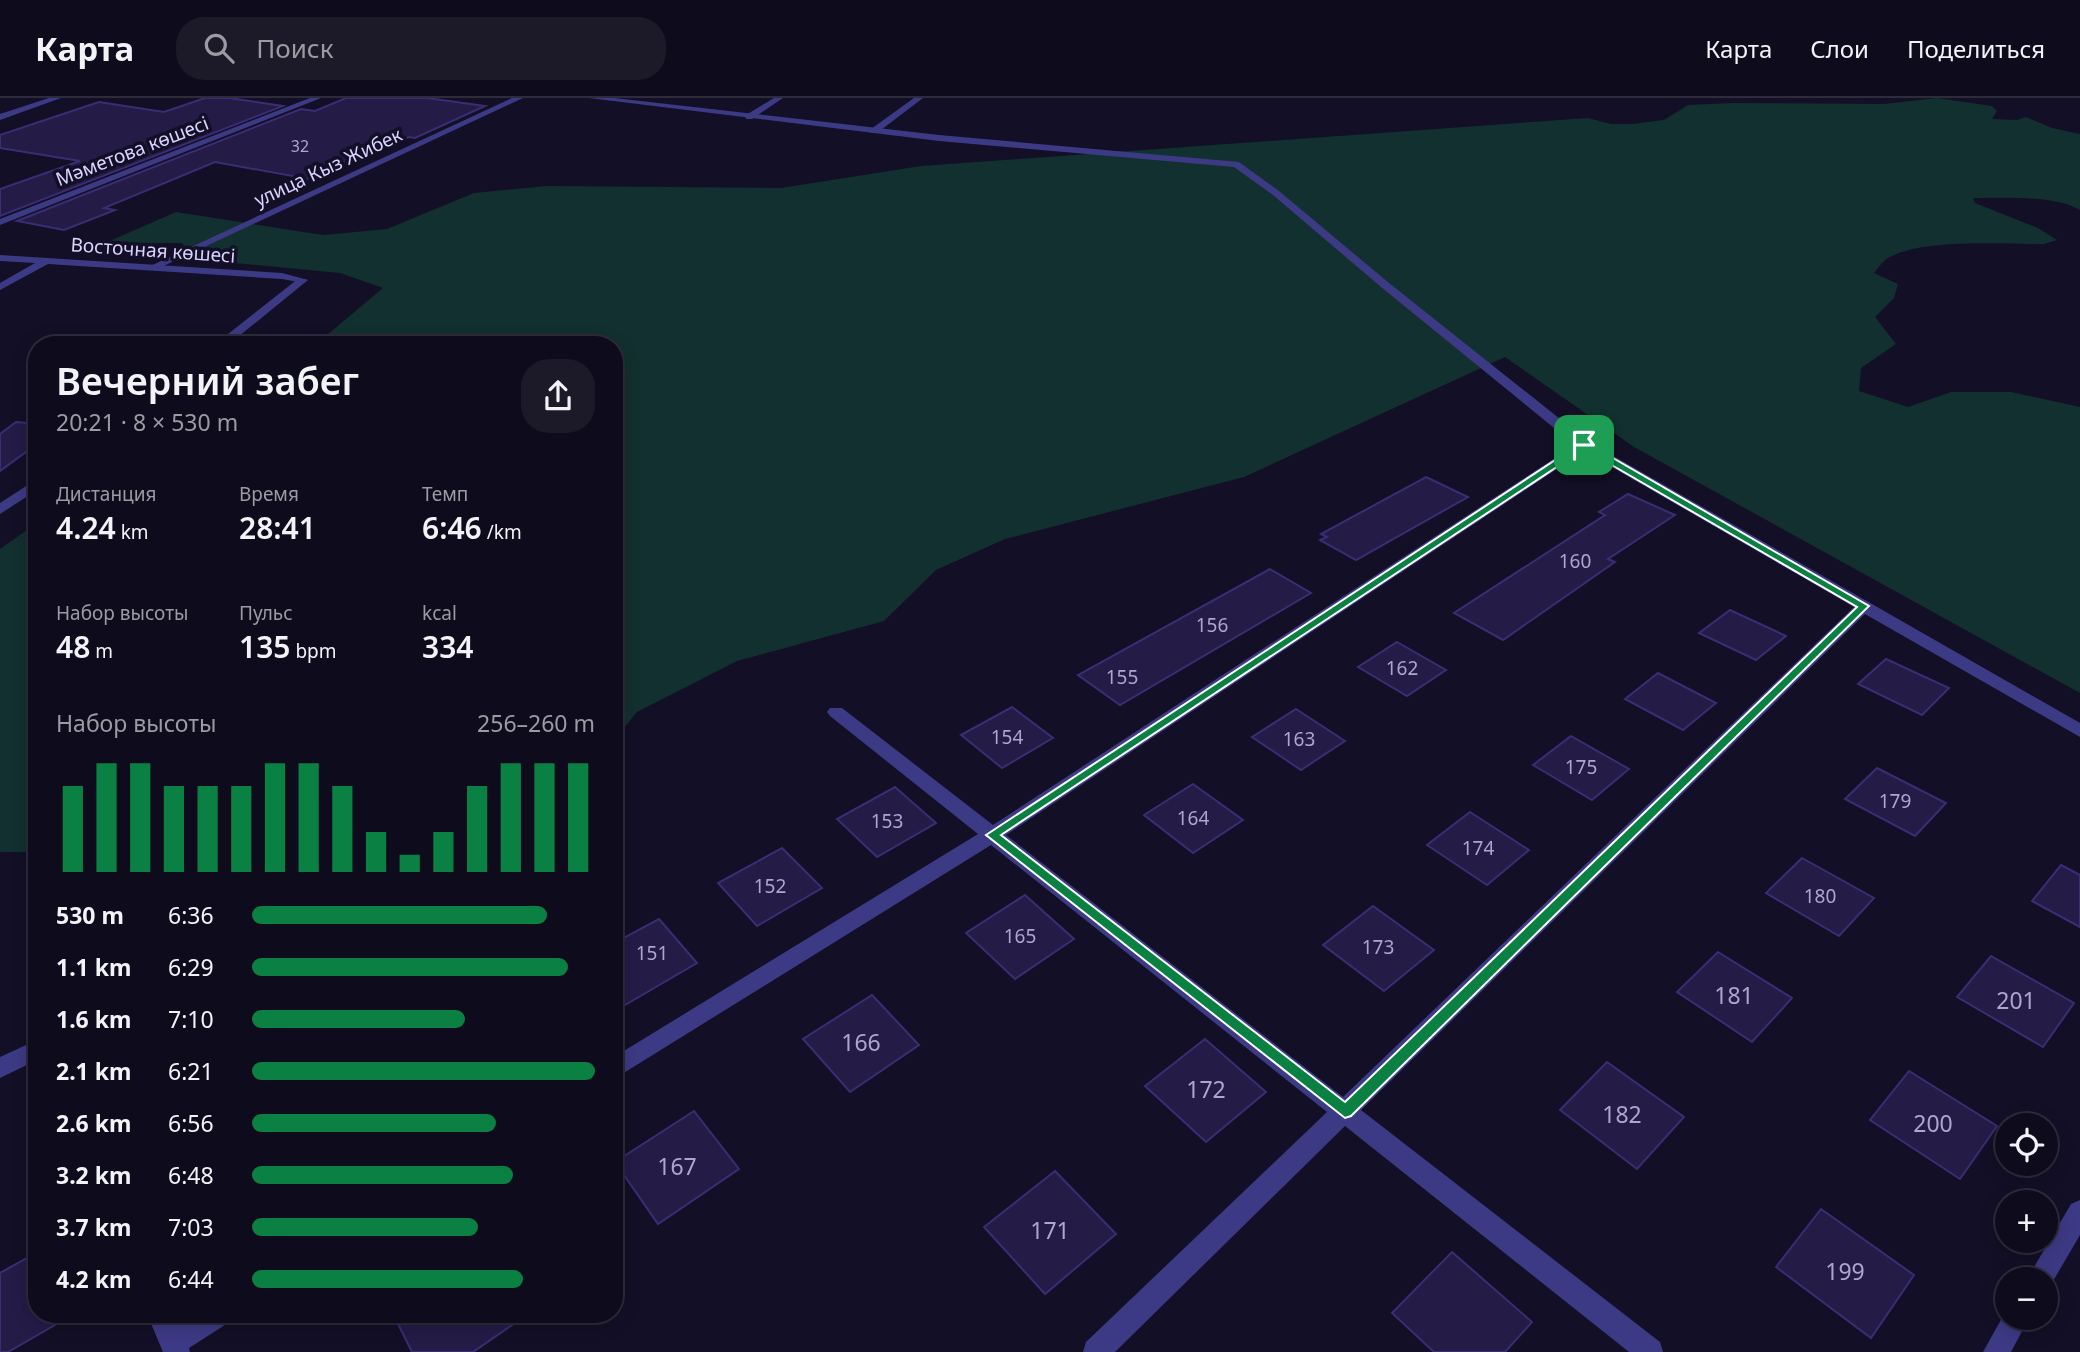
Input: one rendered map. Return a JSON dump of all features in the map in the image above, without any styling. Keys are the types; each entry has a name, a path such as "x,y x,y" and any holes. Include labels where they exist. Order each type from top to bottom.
{"street":[{"path":"0,117 57,98"},
{"name":"Мәметова көшесі","path":"0,222 317,98"},
{"name":"улица Кыз Жибек","path":"151,268 519,98"},
{"path":"593,98 874,131 1236,164 1276,193 1385,285 1584,445 2080,731"},
{"path":"231,336 303,280"},
{"path":"623,1063 992,835 1584,445"},
{"path":"0,510 28,489"},
{"path":"1096,1352 1864,606"},
{"path":"836,712 1650,1352"},
{"path":"0,1068 28,1054"},
{"path":"2047,1267 2080,1212"},
{"path":"164,1323 175,1348 207,1323"},
{"path":"1996,1352 2010,1330"}],"lane":[{"path":"750,117 779,98"},
{"path":"874,131 919,98"},
{"name":"Восточная көшесі","path":"0,258 303,280"},
{"path":"0,287 46,261"}],"green space":[{"path":"1937,98 1992,106 1997,111 1992,119 2017,120 2026,117 2052,128 2080,134 2080,210 2043,200 1973,198 1975,203 2038,228 2057,240 2044,244 1986,243 1921,247 1886,259 1874,273 1898,284 1894,298 1875,317 1896,344 1861,368 1859,391 1908,407 1951,392 2011,392 2080,407 2080,693 1634,447 1505,357 1244,477 1005,539 936,570 884,621 737,661 637,712 623,729 623,336 326,336 383,288 340,273 193,259 182,243 105,243 176,212 323,235 387,229 474,193 547,186 781,188 921,166 1588,118 1611,124 1632,124 1664,120 1688,105 1884,104"},
{"path":"28,529 28,852 0,852 0,549"}],"building":[{"path":"205,98 229,98 283,106 0,216 0,189 80,161 0,148 0,135 99,102 164,112"},
{"path":"346,98 427,98 485,106 415,138 409,137 309,179 215,162 104,208 115,210 64,230 17,221 301,109 315,111"},
{"path":"16,422 28,423 28,451 0,471 0,434"},
{"path":"1426,477 1468,497 1356,560 1320,540 1327,537 1321,534"},
{"path":"1628,494 1675,515 1608,559 1615,562 1503,640 1454,613 1605,515 1599,512"},
{"path":"1270,569 1311,593 1120,705 1078,675"},
{"path":"1730,610 1786,636 1756,660 1699,633"},
{"path":"1397,642 1446,670 1407,696 1358,667"},
{"path":"1886,659 1949,688 1922,715 1858,684"},
{"path":"1658,673 1716,703 1683,730 1625,699"},
{"path":"1012,707 1053,738 1002,768 961,735"},
{"path":"1296,709 1345,741 1301,770 1252,737"},
{"path":"1571,736 1629,769 1592,800 1533,765"},
{"path":"1877,768 1946,803 1915,836 1845,799"},
{"path":"1193,784 1243,820 1193,853 1144,815"},
{"path":"895,787 936,823 877,857 837,819"},
{"path":"1470,812 1529,850 1487,885 1427,845"},
{"path":"782,848 822,888 757,926 718,883"},
{"path":"1802,858 1874,898 1839,936 1766,893"},
{"path":"2061,865 2080,875 2080,927 2032,901"},
{"path":"1025,895 1074,939 1015,979 966,933"},
{"path":"1373,906 1434,950 1384,991 1323,945"},
{"path":"659,919 697,963 625,1005 623,938"},
{"path":"1718,952 1792,998 1752,1042 1677,992"},
{"path":"1991,956 2074,1003 2043,1047 1957,997"},
{"path":"872,995 919,1045 850,1092 803,1039"},
{"path":"1205,1039 1266,1092 1206,1142 1145,1086"},
{"path":"1607,1062 1684,1117 1637,1169 1560,1110"},
{"path":"1909,1071 1995,1125 1995,1129 1960,1179 1870,1120"},
{"path":"694,1111 739,1169 658,1224 623,1174 623,1157"},
{"path":"1055,1171 1116,1234 1045,1294 984,1227"},
{"path":"1821,1209 1914,1275 1871,1338 1776,1267"},
{"path":"1452,1252 1532,1322 1505,1352 1434,1352 1392,1313"},
{"path":"27,1258 28,1323 58,1323 8,1352 0,1352 0,1273"},
{"path":"398,1323 515,1323 473,1352 412,1352"}],"route":[{"path":"1584,445 1864,606 1345,1112 992,835 1584,445"}]}
